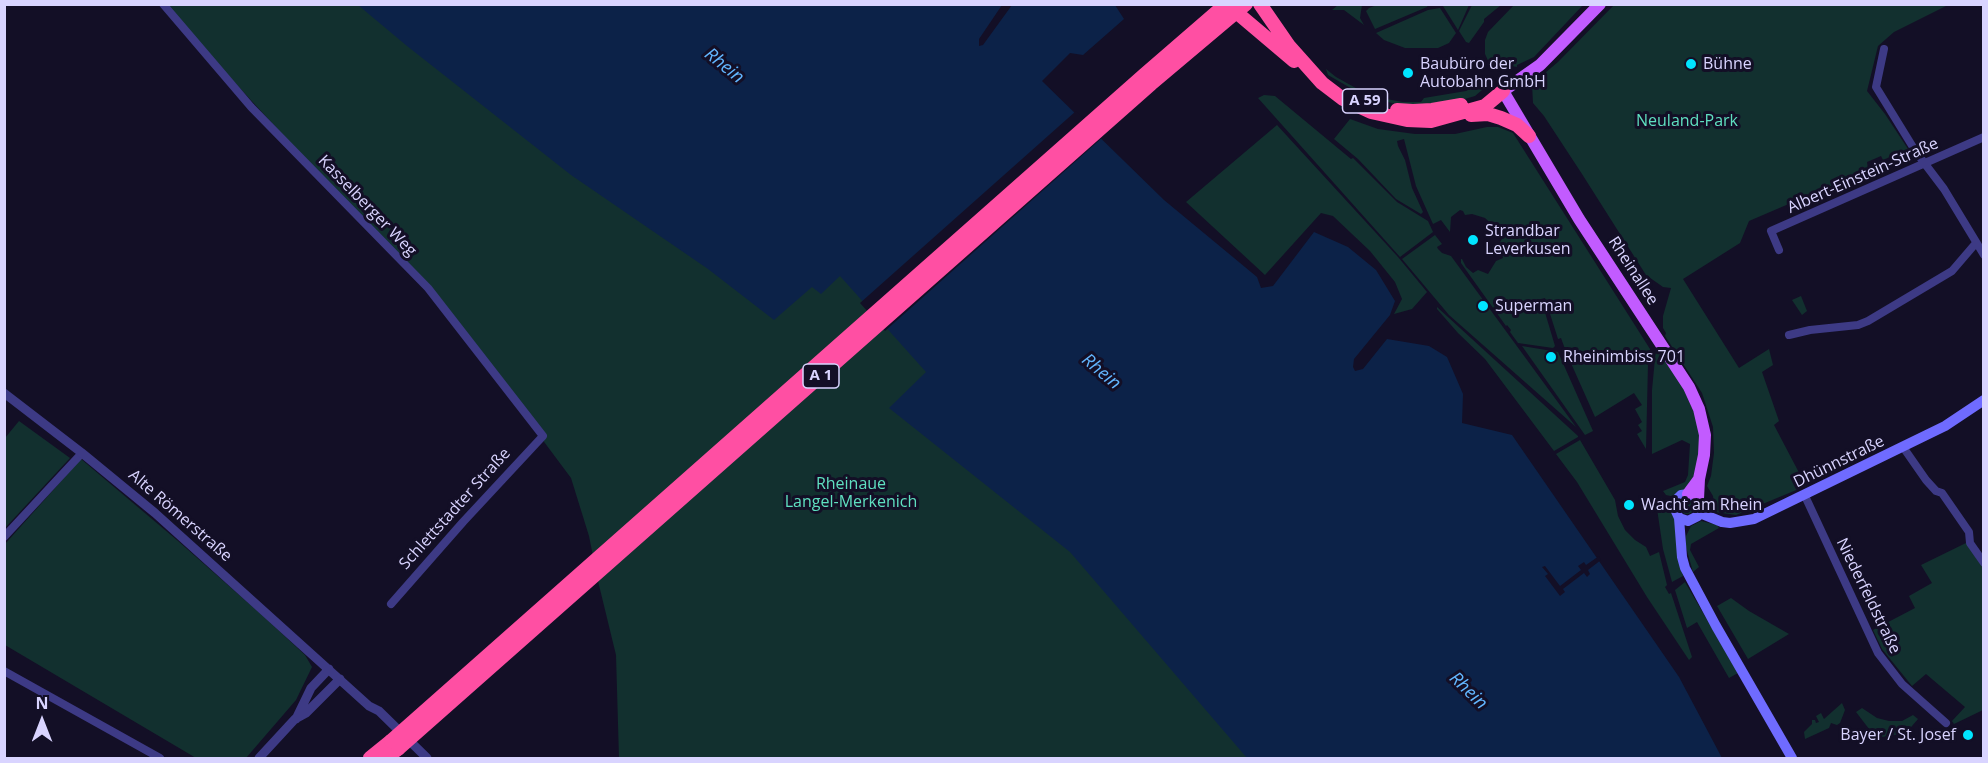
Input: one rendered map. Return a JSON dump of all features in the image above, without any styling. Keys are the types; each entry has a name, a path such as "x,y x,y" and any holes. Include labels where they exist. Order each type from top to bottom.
{"highway":[{"path":"1226,4 1322,83"},
{"name":"A 1","path":"386,759 394,745 1226,4"},
{"name":"A 1","path":"370,759 394,745 1142,92 1246,4"},
{"name":"A 59","path":"1260,4 1289,46 1322,83 1343,99 1381,115 1426,121 1448,117"},
{"name":"A 59","path":"1266,4 1295,46 1326,80 1346,93 1370,103 1400,110 1432,110 1467,104 1503,91"},
{"path":"1448,117 1485,106 1503,91"},
{"path":"1448,117 1480,114 1495,116 1517,125 1529,136"}],"main road":[{"path":"1503,91 1540,65 1600,4"},
{"name":"Rheinallee","path":"1503,91 1579,219 1689,387 1699,409 1705,435 1699,479 1693,496 1681,495 1674,503 1674,511 1683,520 1680,539 1682,557 1689,576 1792,759"},
{"name":"Dhünnstraße","path":"1700,513 1722,522 1747,522 1805,496 1945,426 1983,400"},
{"path":"1683,520 1695,519 1700,513 1701,508 1693,496"}],"street":[{"name":"Kasselberger Weg","path":"163,4 251,107 428,288 543,436"},
{"path":"1884,50 1876,87 1925,165 1944,189 1983,255"},
{"name":"Albert-Einstein-Straße","path":"1779,250 1771,231 1925,165 1983,137"},
{"path":"1789,335 1810,330 1858,325 1868,321 1952,271 1976,243"},
{"name":"Alte Römerstraße","path":"4,393 155,513 369,706 379,711 428,759"},
{"name":"Schlettstadter Straße","path":"391,604 543,436"},
{"path":"1903,447 1926,480 1942,494 1969,532 1970,543 1983,563"},
{"path":"4,537 82,453"},
{"name":"Niederfeldstraße","path":"1805,496 1878,653 1902,684 1946,723"},
{"path":"259,759 295,719 311,688 329,669"},
{"path":"4,670 160,759"},
{"path":"295,719 306,713 340,680"}],"green space":[{"name":"Rheinaue Langel-Merkenich","path":"165,5 661,5 1479,758 619,758 616,655 589,536 571,478 425,289"},
{"path":"1338,5 1362,5 1360,18 1364,25 1344,10 1332,10"},
{"path":"1377,5 1428,5 1375,29 1366,11"},
{"path":"1469,5 1458,30 1443,6"},
{"path":"1472,5 1501,5 1484,19 1469,43 1459,31"},
{"path":"1514,5 1583,5 1534,57 1517,67 1501,64 1491,67 1485,54 1485,40 1488,32"},
{"name":"Neuland-Park","path":"1614,5 1948,5 1894,32 1878,46 1867,91 1908,149 1883,160 1881,156 1867,162 1868,170 1749,221 1740,243 1683,279 1739,368 1769,349 1773,365 1762,372 1779,421 1774,425 1806,486 1736,515 1715,512 1713,496 1707,486 1711,476 1714,453 1713,427 1702,393 1665,336 1663,316 1671,288 1663,287 1646,275 1544,116 1533,103 1532,84 1558,62"},
{"path":"1440,8 1456,33 1449,43 1438,48 1405,48 1384,40 1376,33 1428,10"},
{"path":"1326,69 1363,92 1403,102 1421,102 1424,98 1466,91 1478,85 1484,86 1475,96 1451,103 1434,106 1395,104 1361,94 1328,75"},
{"path":"1264,95 1275,96 1351,159 1353,158 1397,202 1428,221 1433,232 1400,257 1258,98"},
{"path":"1350,119 1378,129 1415,134 1455,134 1487,127 1498,127 1513,133 1650,349 1649,362 1565,349 1561,338 1558,339 1545,298 1541,299 1555,346 1553,348 1518,343 1510,332 1511,330 1461,263 1462,259 1473,273 1478,270 1488,274 1496,261 1503,258 1499,244 1503,237 1498,230 1485,218 1472,214 1465,215 1460,210 1451,217 1450,232 1441,220 1433,224 1416,186 1404,139 1397,141 1398,146 1423,212 1421,214 1396,199 1358,159 1334,139"},
{"path":"1277,125 1398,257 1427,292 1412,309 1394,314 1402,299 1395,282 1370,251 1333,216 1321,213 1265,275 1186,202"},
{"path":"1435,235 1442,244 1437,247 1438,249 1451,256 1576,427 1449,315 1402,259"},
{"path":"1801,296 1807,311 1802,315 1792,300"},
{"path":"1437,307 1578,437 1554,451 1485,359 1458,333"},
{"path":"1522,346 1558,352 1593,431 1585,435"},
{"path":"1656,348 1679,379 1698,421 1701,454 1691,486 1675,497 1666,495 1663,491 1685,482 1688,475 1690,444 1682,440 1652,454 1652,390"},
{"path":"1566,352 1648,364 1646,449 1637,434 1642,431 1638,425 1642,422 1635,409 1642,405 1634,393 1595,417"},
{"path":"19,421 70,458 5,528 5,438"},
{"path":"1580,440 1615,500 1618,516 1625,530 1646,547 1650,556 1659,552 1667,585 1665,587 1669,594 1671,593 1692,657 1689,660 1647,597 1577,482 1556,454"},
{"path":"81,459 263,616 305,655 312,667 296,700 246,758 196,758 5,645 5,544"},
{"path":"1661,498 1671,506 1676,520 1683,576 1672,582 1663,549 1656,502 1656,499"},
{"path":"1684,500 1690,500 1694,507 1690,514 1684,514 1680,510 1680,504"},
{"path":"1701,521 1717,525 1719,528 1691,544 1690,550 1699,567 1693,572 1686,547 1686,536 1691,526"},
{"path":"1966,543 1983,568 1983,710 1954,724 1952,721 1965,707 1926,674 1912,686 1882,649 1873,630 1915,608 1909,596 1932,583 1921,565"},
{"path":"1685,582 1738,673 1729,678 1697,622 1687,628 1675,590"},
{"path":"1731,598 1789,634 1748,659 1717,606"},
{"path":"1842,703 1845,710 1840,723 1837,725 1831,723 1829,728 1805,739 1804,732 1812,724 1812,720 1819,722 1816,716 1821,713 1824,719"},
{"path":"1862,708 1877,718 1889,721 1902,721 1913,715 1918,719 1906,733 1876,738 1856,712"}],"water":[{"name":"Rhein","path":"358,5 1002,5 979,39 979,46 983,45 1012,5 1115,5 1124,19 1083,55 1070,53 1042,81 1164,200 1257,277 1261,288 1273,286 1314,232 1348,247 1376,270 1395,301 1390,315 1354,359 1355,371 1363,369 1387,339 1429,346 1447,357 1463,394 1462,423 1512,435 1679,677 1722,758 1247,758 1070,552 889,408 926,372 840,276 821,294 812,287 774,320 708,269 571,175"}],"pier":[{"path":"1076,111 1103,137 885,331 860,303"},
{"path":"1599,556 1601,560 1588,570 1590,574 1587,577 1584,573 1563,589 1565,592 1560,596 1545,576 1548,574 1542,567 1545,566 1560,586 1581,570 1578,566 1584,562 1586,565"}],"place":[{"name":"Bühne","path":"1691,64"},
{"name":"Baubüro der Autobahn GmbH","path":"1408,73"},
{"name":"Strandbar Leverkusen","path":"1473,240"},
{"name":"Superman","path":"1483,306"},
{"name":"Rheinimbiss 701","path":"1551,357"},
{"name":"Wacht am Rhein","path":"1629,505"},
{"name":"Bayer / St. Josef","path":"1968,735"}]}
